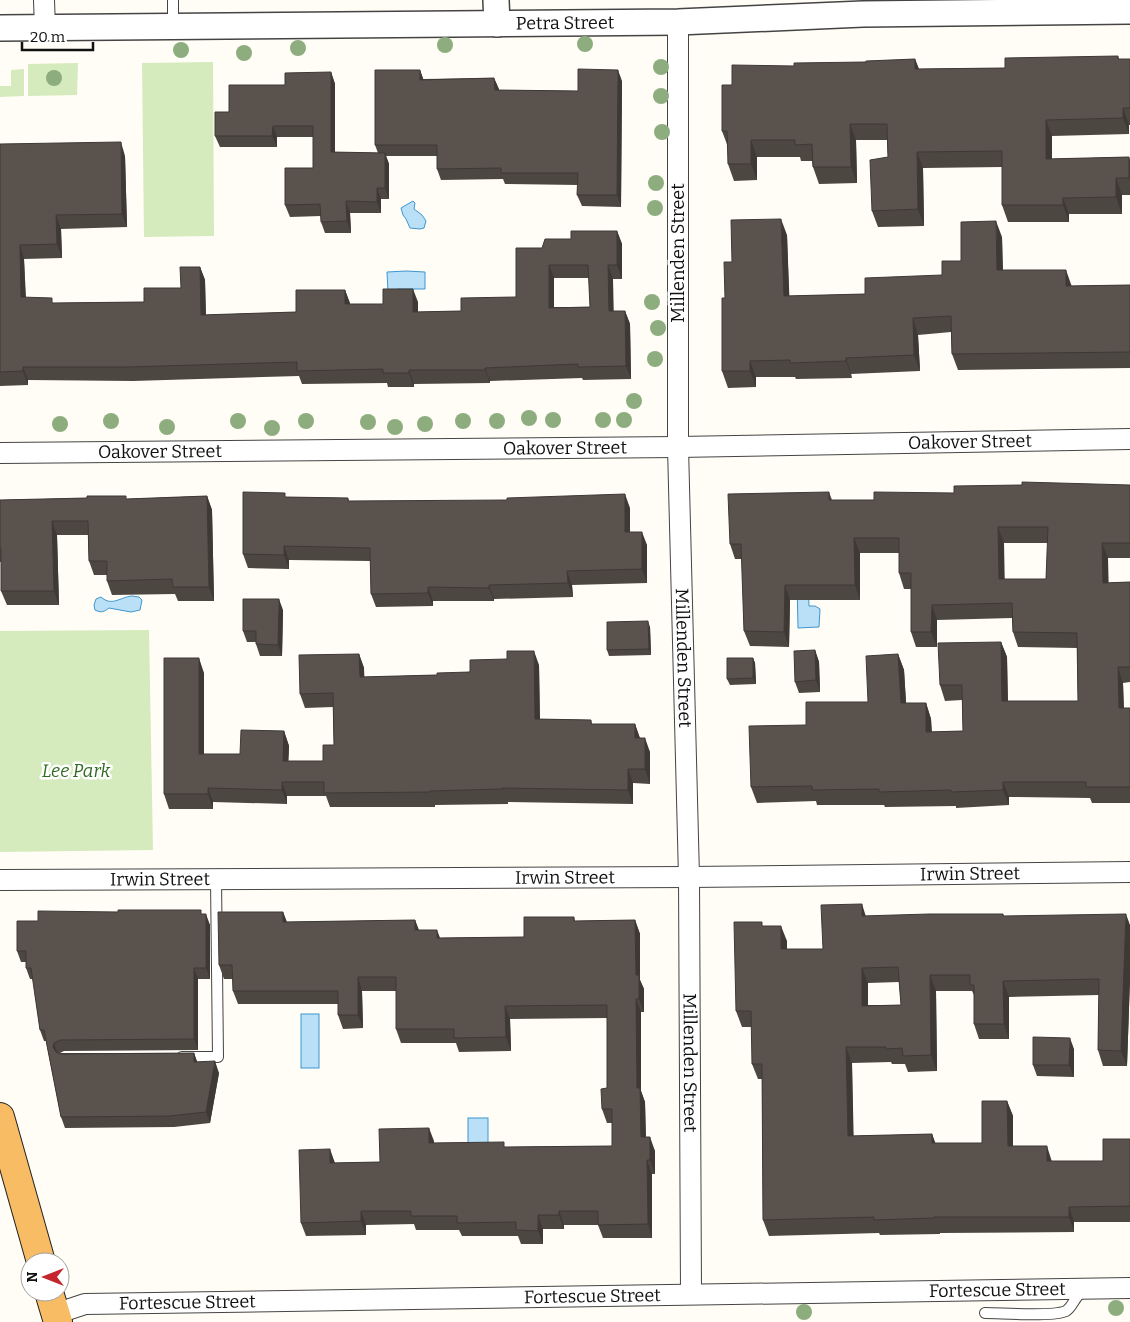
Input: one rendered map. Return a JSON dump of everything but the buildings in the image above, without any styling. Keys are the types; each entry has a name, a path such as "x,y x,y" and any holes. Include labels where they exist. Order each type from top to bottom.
{"highway":[{"path":"0,1117 4,1144 38,1252"}],"street":[{"path":"44,0 45,29"},
{"name":"Petra Street","path":"0,28 173,28 496,12 678,22 863,14 934,7 1130,11"},
{"name":"Millenden Street","path":"678,22 678,447 689,877 691,1293"},
{"name":"Oakover Street","path":"0,453 678,447 1130,439"},
{"name":"Irwin Street","path":"0,880 689,877 1130,872"},
{"name":"Fortescue Street","path":"54,1309 85,1304 691,1293 1130,1288"}],"lane":[{"path":"173,0 173,28"},
{"path":"170,1057 218,1057 216,879"},
{"path":"985,1313 1058,1313 1070,1308 1081,1292 1092,1288"}],"green space":[{"path":"213,62 214,236 144,237 142,63"},
{"path":"78,63 77,95 28,96 28,64"},
{"path":"24,69 24,96 0,97 0,86 11,86 11,70"},
{"name":"Lee Park","path":"149,630 153,850 0,852 0,631"}],"water":[{"path":"413,201 415,203 414,209 426,221 424,228 410,228 403,215 401,208"},
{"path":"387,272 425,272 425,289 397,289 394,293 388,293"},
{"path":"797,582 808,582 809,606 815,606 820,609 819,627 798,628"},
{"path":"132,596 139,597 142,600 140,610 131,612 109,608 99,612 95,610 96,599 101,597 112,601"},
{"path":"301,1014 319,1014 319,1068 301,1068"},
{"path":"468,1118 488,1118 488,1154 468,1154"}]}
